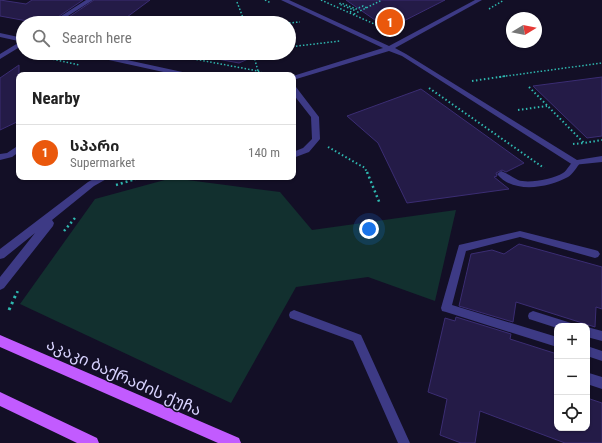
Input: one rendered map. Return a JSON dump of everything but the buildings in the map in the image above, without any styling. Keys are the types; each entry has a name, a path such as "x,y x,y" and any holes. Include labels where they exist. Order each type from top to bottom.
{"main road":[{"name":"აკაკი ბაქრაძის ქუჩა","path":"0,341 234,443"},
{"path":"0,399 92,443"}],"street":[{"path":"64,16 90,0"},
{"path":"284,0 404,55 576,163 602,159"},
{"path":"296,77 390,48 478,0"},
{"path":"0,35 16,39"},
{"path":"118,60 173,72"},
{"path":"296,93 315,117 316,139 306,150 296,154"},
{"path":"0,255 60,210 91,184 99,180"},
{"path":"0,285 60,210"}],"lane":[{"path":"0,57 16,46"},
{"path":"0,157 9,155 16,151"},
{"path":"501,174 515,182 527,185 539,184 566,175 576,163"},
{"path":"554,341 446,308 462,248 520,234 595,254"},
{"path":"294,315 357,338 404,443"},
{"path":"533,316 558,323"},
{"path":"590,333 602,336"},
{"path":"590,352 602,356"},
{"path":"590,380 602,383"}],"path":[{"path":"320,0 350,12 394,33"},
{"path":"353,14 382,0"},
{"path":"237,2 242,16"},
{"path":"350,12 354,10 339,4 341,3 356,9 363,6 366,8"},
{"path":"296,46 347,39"},
{"path":"58,60 80,65"},
{"path":"199,60 258,71 255,60"},
{"path":"465,82 602,63"},
{"path":"529,87 584,143 602,140"},
{"path":"428,88 544,168"},
{"path":"518,110 548,106"},
{"path":"328,147 365,168 380,204"},
{"path":"113,187 131,180"},
{"path":"59,236 79,214"},
{"path":"9,310 21,285"}],"green space":[{"path":"165,180 187,180 280,192 312,230 456,210 435,301 368,277 296,287 231,403 20,304 95,199"}],"place":[{"name":"სპარი","path":"390,22"}]}
